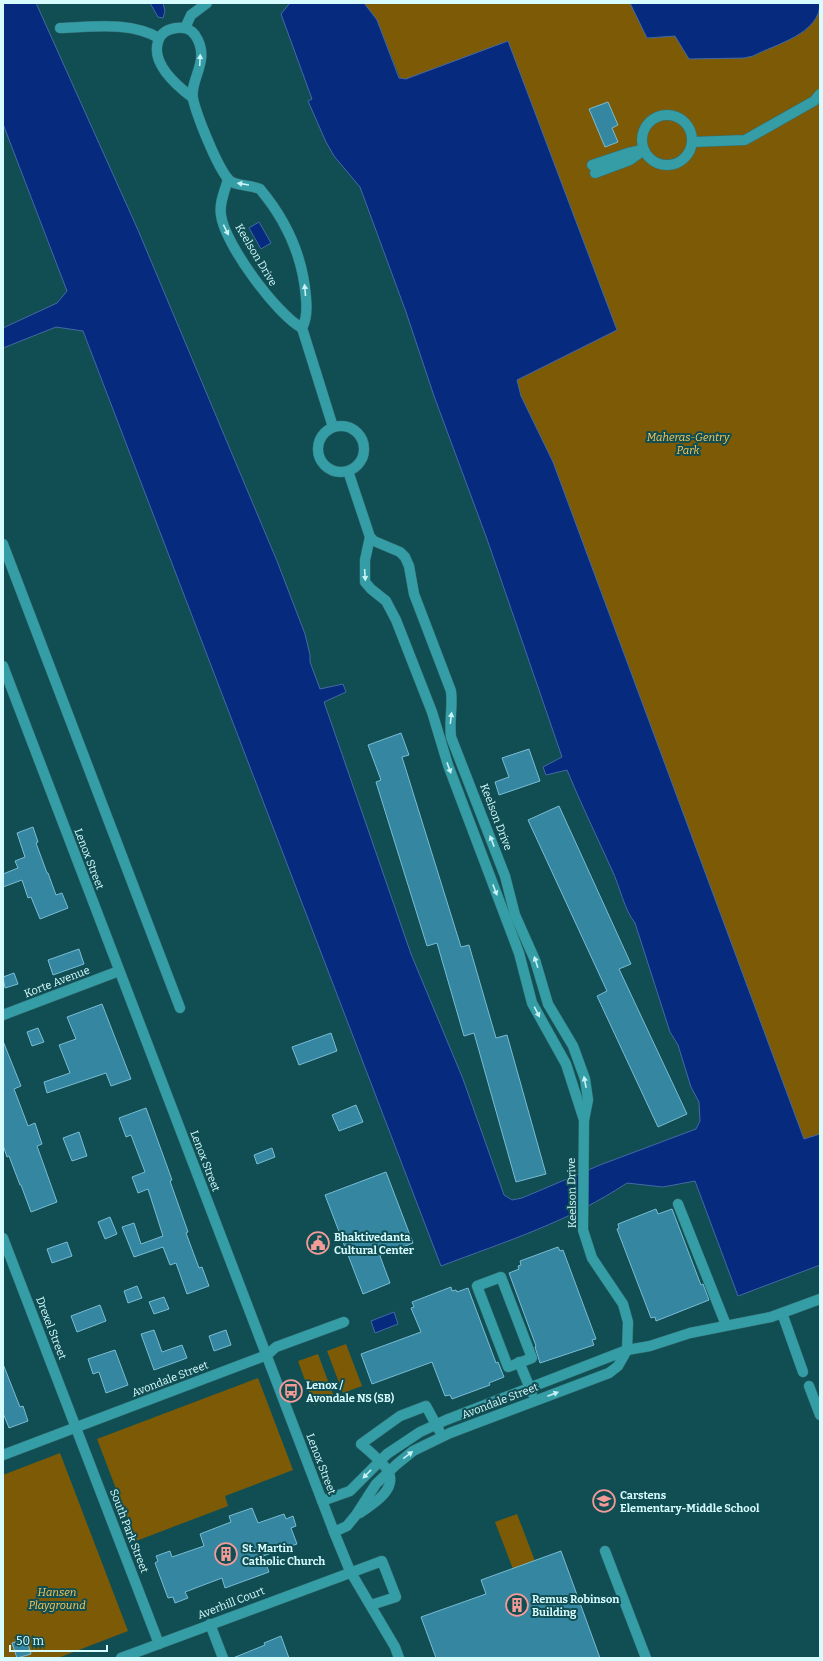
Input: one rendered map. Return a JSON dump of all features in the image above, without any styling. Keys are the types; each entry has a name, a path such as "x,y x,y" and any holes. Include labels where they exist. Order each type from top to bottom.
{"street":[{"path":"185,28 191,15 207,3"},
{"path":"60,28 125,27 139,29 159,38"},
{"path":"193,98 200,70 200,47 193,32 185,28 168,31 159,38 157,51 161,64 182,90 193,98 212,150 228,179 234,183 260,189 288,229 295,246 305,284 306,315 302,328 333,427"},
{"path":"693,142 745,140 814,101 820,94"},
{"path":"667,115 683,120 692,134 693,142 691,150 686,157 671,165 663,165 655,162 648,157 644,150 642,142 646,126 655,118 667,115"},
{"path":"594,169 628,153 644,150"},
{"name":"Keelson Drive","path":"228,179 220,208 223,224 246,265 268,298 289,320 302,328"},
{"path":"342,426 352,429 363,442 363,454 361,459 358,464 348,471 342,472 330,470 321,462 318,456 319,440 326,431 333,427 342,426"},
{"path":"348,471 370,537"},
{"name":"Keelson Drive","path":"584,1120 566,1064 532,1003 519,953 448,765 429,705 396,620 386,601 365,582 365,560 370,537 400,552 409,566 414,594 450,691 452,703 451,737 505,876 515,915 535,960 548,1004 573,1046 585,1079 588,1100 584,1120 583,1223 585,1239 592,1258 623,1304 628,1322 627,1350"},
{"path":"3,544 180,1008"},
{"name":"Lenox Street","path":"3,666 334,1532 350,1571 394,1647 398,1658"},
{"name":"Korte Avenue","path":"3,1015 119,971"},
{"path":"678,1204 726,1325"},
{"name":"Drexel Street","path":"3,1238 76,1428"},
{"path":"501,1277 532,1358 519,1362 508,1367 477,1286 501,1277"},
{"name":"Avondale Street","path":"322,1501 350,1491 379,1462 406,1440 436,1424 627,1350 650,1346 690,1333 771,1317 820,1298"},
{"path":"782,1313 803,1372"},
{"name":"Avondale Street","path":"3,1455 267,1355 276,1347 344,1322"},
{"name":"Avondale Street","path":"334,1532 347,1526 376,1484 413,1451 443,1436 609,1373 618,1366 627,1350"},
{"path":"519,1362 535,1401"},
{"path":"582,1368 586,1382"},
{"path":"809,1386 820,1415"},
{"path":"356,1515 377,1501 388,1486 390,1479 389,1472 361,1444 378,1430 400,1416 426,1406 443,1436"},
{"path":"477,1408 481,1421"},
{"name":"South Park Street","path":"76,1428 159,1644"},
{"path":"356,1486 369,1495"},
{"path":"605,1551 646,1658"},
{"name":"Averhill Court","path":"121,1658 350,1571 382,1561 396,1597 370,1605"},
{"path":"210,1624 223,1658"}],"green space":[{"name":"Maheras-Gentry Park","path":"364,3 630,3 647,38 675,36 721,58 744,58 753,56 805,31 820,12 820,1134 804,1139 553,462 521,396 517,380 617,330 508,41 407,79 400,78 377,20"},
{"path":"346,1344 362,1386 343,1393 327,1351"},
{"path":"318,1354 334,1397 314,1405 298,1361"},
{"path":"258,1378 293,1470 225,1496 228,1506 136,1541 97,1439"},
{"name":"Hansen Playground","path":"60,1453 128,1631 58,1658 3,1658 3,1475"},
{"path":"517,1514 535,1561 513,1569 495,1522"}],"shaded area":[{"path":"3,3 36,3 138,230 277,561 305,634 310,655 310,662 320,689 343,684 346,692 324,702 411,954 463,1079 504,1195 512,1200 522,1198 600,1165 696,1129 700,1121 699,1102 691,1087 678,1045 670,1032 635,923 625,905 612,870 567,770 546,775 543,767 562,757 487,539 434,396 406,312 360,187 334,156 326,142 308,101 312,99 281,14 290,3 364,3 377,20 399,78 406,79 508,41 617,330 517,380 521,396 553,462 804,1139 820,1134 820,1265 738,1296 695,1181 663,1187 627,1183 605,1197 560,1220 441,1266 83,331 56,327 3,348 3,328 57,303 67,291 3,124"},
{"path":"150,3 163,3 165,11 163,18 158,17"},
{"path":"630,3 820,3 818,14 813,23 805,30 795,37 753,56 744,58 689,59 675,36 647,38"},
{"path":"259,222 271,243 261,249 249,228"},
{"path":"394,1312 398,1324 375,1333 371,1321"}],"building":[{"path":"608,102 618,125 612,128 618,142 605,147 589,109"},
{"path":"401,733 409,755 402,757 461,947 469,945 496,1038 507,1035 546,1174 516,1182 474,1033 464,1036 437,943 427,946 376,782 381,780 368,745"},
{"path":"529,749 540,781 499,795 495,782 509,777 502,758"},
{"path":"559,806 631,964 619,969 687,1114 658,1127 597,996 607,991 528,820"},
{"path":"33,827 38,842 36,843 56,895 62,893 68,908 40,919 31,897 28,898 22,880 3,887 3,874 18,868 15,861 25,857 17,833"},
{"path":"79,949 84,964 53,975 48,960"},
{"path":"14,973 18,984 5,988 3,977"},
{"path":"102,1004 131,1079 111,1086 106,1073 47,1093 44,1082 70,1073 59,1045 76,1039 67,1017"},
{"path":"38,1028 44,1042 32,1046 27,1032"},
{"path":"331,1033 337,1051 299,1065 292,1047"},
{"path":"3,1041 21,1086 14,1089 28,1126 35,1123 42,1144 37,1146 57,1202 31,1212 9,1156 7,1157 3,1145"},
{"path":"356,1105 363,1122 339,1131 332,1115"},
{"path":"146,1108 172,1180 170,1181 188,1232 186,1233 199,1268 202,1267 209,1286 187,1294 176,1263 170,1265 163,1247 134,1257 122,1227 134,1223 141,1244 163,1236 148,1189 138,1193 132,1177 145,1172 131,1135 126,1137 119,1118"},
{"path":"79,1132 87,1156 72,1161 63,1138"},
{"path":"272,1148 275,1157 257,1164 254,1155"},
{"path":"386,1172 413,1243 380,1256 390,1283 363,1294 325,1195"},
{"path":"656,1209 658,1214 672,1209 701,1285 703,1284 709,1300 656,1321 655,1317 651,1318 617,1229 619,1228 618,1224"},
{"path":"110,1217 117,1234 105,1239 98,1222"},
{"path":"67,1242 72,1256 52,1263 47,1249"},
{"path":"558,1247 560,1251 563,1250 596,1339 592,1340 594,1345 540,1363 535,1347 536,1346 509,1273 519,1269 518,1266 521,1265 520,1261"},
{"path":"137,1286 142,1298 128,1303 124,1291"},
{"path":"451,1287 452,1291 456,1290 457,1292 468,1288 496,1363 498,1362 504,1377 489,1383 490,1385 452,1399 450,1395 445,1396 432,1362 372,1384 361,1354 421,1332 411,1308 414,1307 412,1302"},
{"path":"164,1297 169,1309 154,1314 149,1302"},
{"path":"100,1305 106,1321 77,1332 71,1316"},
{"path":"154,1330 162,1352 182,1345 187,1358 154,1370 141,1334"},
{"path":"226,1330 231,1345 214,1351 209,1336"},
{"path":"115,1350 128,1385 106,1393 99,1372 93,1374 88,1359"},
{"path":"3,1364 20,1407 23,1406 28,1421 9,1428 3,1413"},
{"name":"St. Martin Catholic Church","path":"252,1508 258,1523 284,1514 286,1519 293,1516 296,1526 291,1528 297,1544 263,1556 269,1572 225,1588 222,1578 185,1592 188,1598 175,1603 173,1597 168,1598 155,1563 158,1561 156,1556 170,1551 172,1557 204,1546 200,1534 231,1522 229,1516"},
{"name":"Remus Robinson Building","path":"561,1551 600,1658 436,1658 421,1617 486,1594 481,1580"},
{"path":"281,1636 289,1658 233,1658 265,1645 264,1643"},
{"path":"26,1638 31,1654 17,1658 12,1643"}],"place":[{"name":"Bhaktivedanta Cultural Center","path":"318,1243"},
{"name":"Lenox / Avondale NS (SB)","path":"291,1391"},
{"name":"Carstens Elementary-Middle School","path":"604,1501"},
{"name":"St. Martin Catholic Church","path":"226,1554"},
{"name":"Remus Robinson Building","path":"517,1605"}]}
